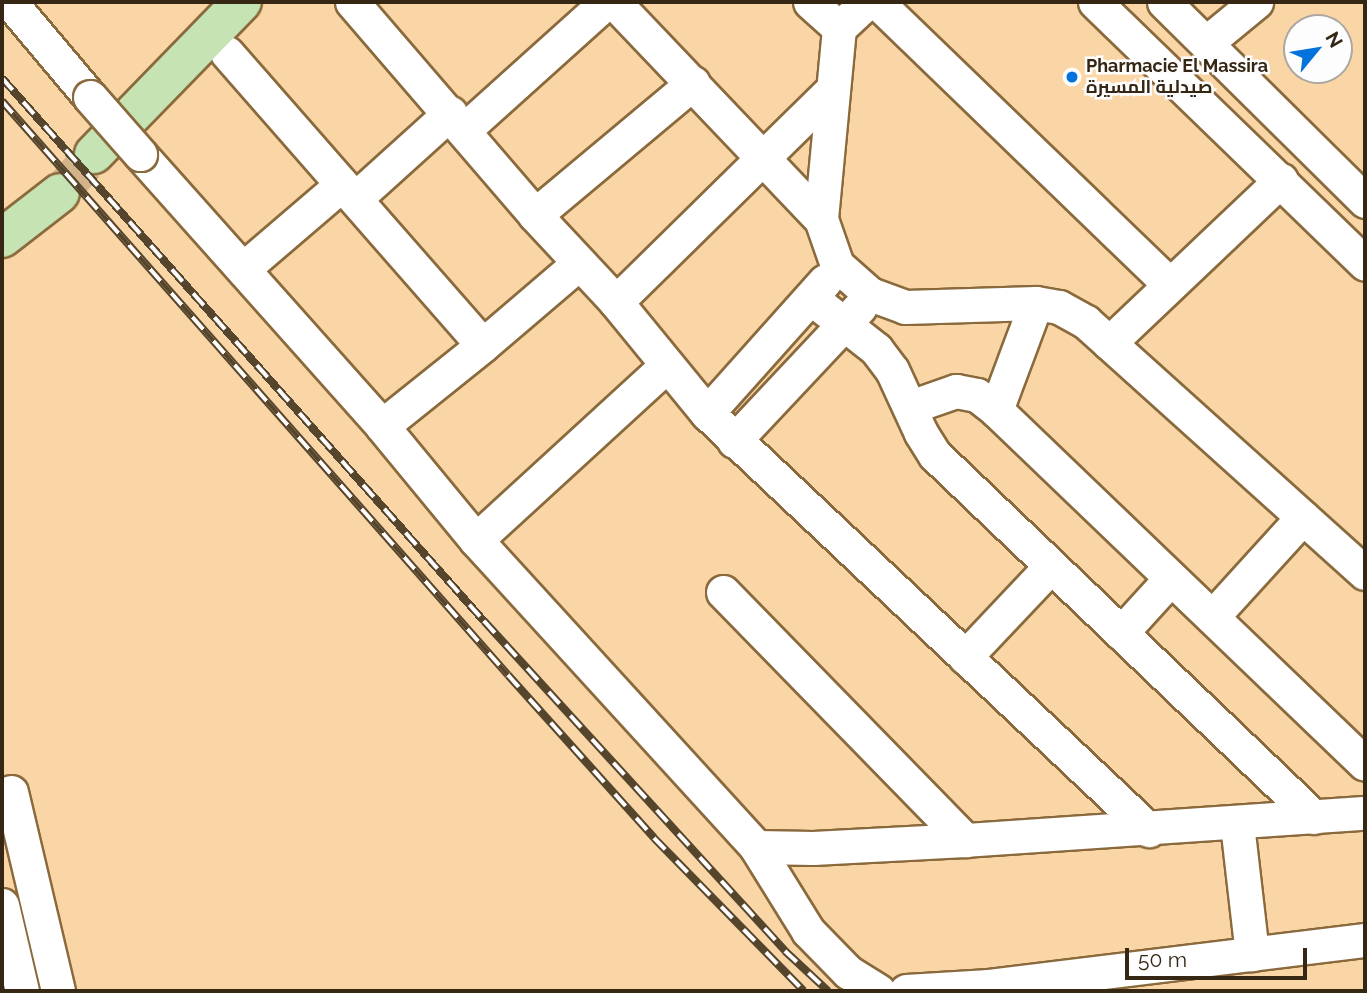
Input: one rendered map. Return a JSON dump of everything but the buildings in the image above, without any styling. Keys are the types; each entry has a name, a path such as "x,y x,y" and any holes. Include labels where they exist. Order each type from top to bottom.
{"main road":[{"path":"94,154 242,2"},
{"path":"2,238 60,193"}],"street":[{"path":"10,2 140,154 382,426 476,540 755,847 808,931 848,972 879,991"},
{"path":"352,2 535,215 616,302 707,414 1149,830"},
{"path":"243,269 349,191 457,122 606,2"},
{"path":"614,2 821,219"},
{"path":"810,2 839,28"},
{"path":"867,2 839,28 821,219 837,265 870,294 905,307 1036,303 1059,307 1086,322 1365,573"},
{"path":"877,2 1170,285"},
{"path":"1095,2 1365,264"},
{"path":"1164,2 1365,201"},
{"path":"1206,43 1256,2"},
{"path":"227,53 483,345"},
{"path":"535,215 693,83"},
{"path":"616,302 764,160 833,89"},
{"path":"1109,343 1281,180"},
{"path":"382,426 579,263"},
{"path":"707,414 811,298 837,265"},
{"path":"734,441 846,324 870,294"},
{"path":"811,298 876,349 892,370 921,433 935,455 1314,817"},
{"path":"996,410 1036,303"},
{"path":"476,540 667,365"},
{"path":"910,407 956,391 977,396 996,410 1365,764"},
{"path":"1212,617 1303,517"},
{"path":"965,657 1051,566"},
{"path":"1121,633 1171,578"},
{"path":"723,592 965,840"},
{"path":"11,792 58,991"},
{"path":"755,847 813,848 1149,830 1365,813"},
{"path":"1237,824 1252,954"},
{"path":"2,905 22,991"},
{"path":"906,991 989,986 1365,940"}],"tunnel":[{"path":"60,193 94,154"}],"railway":[{"path":"2,78 484,621 785,951 828,991"},
{"path":"2,101 654,838 804,991"}],"place":[{"name":"Pharmacie El Massira صيدلية المسيرة","path":"1072,77"}]}
